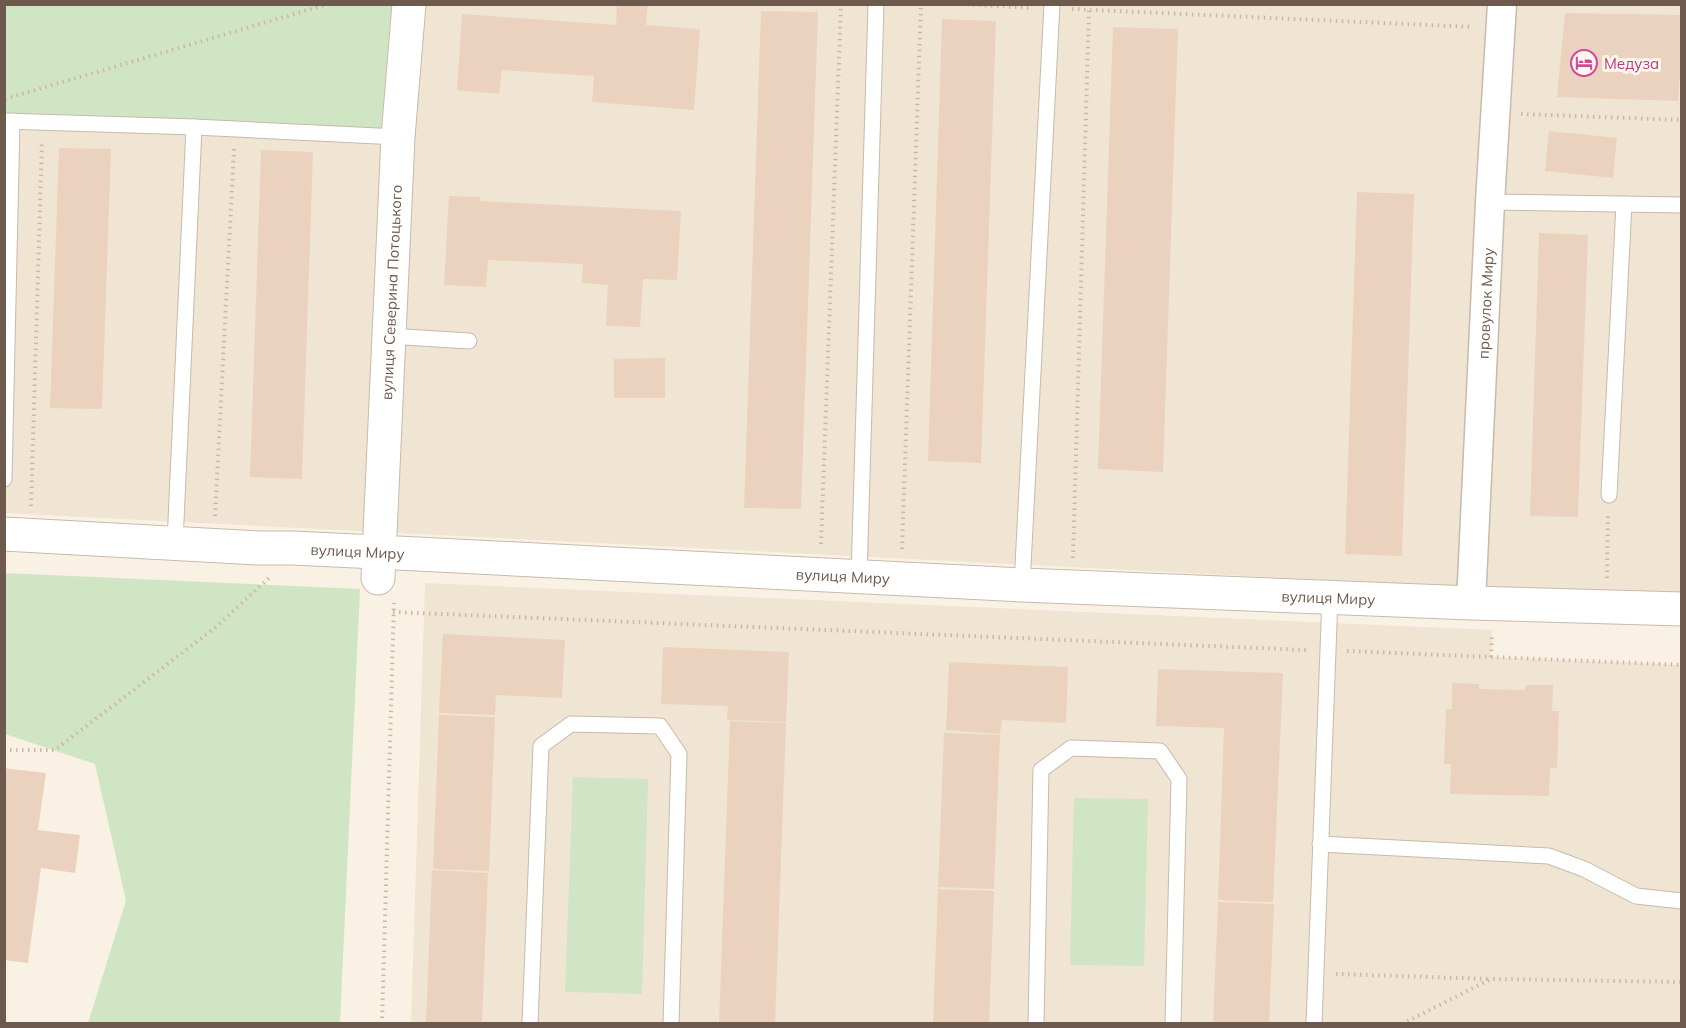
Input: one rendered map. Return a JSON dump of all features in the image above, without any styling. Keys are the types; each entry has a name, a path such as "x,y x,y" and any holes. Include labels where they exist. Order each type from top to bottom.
{"street":[{"name":"вулиця Северина Потоцького","path":"383,577 389,336 398,137 409,4"},
{"name":"провулок Миру","path":"1471,603 1490,202 1502,16"},
{"name":"вулиця Миру","path":"4,534 292,548 383,577 859,577 1471,603 1682,609"}],"lane":[{"path":"859,577 876,4"},
{"path":"1022,585 1052,7"},
{"path":"4,479 8,121 398,137"},
{"path":"175,543 194,127"},
{"path":"1490,202 1682,205"},
{"path":"1609,495 1624,204"},
{"path":"389,336 469,341"},
{"path":"1314,1023 1330,597"},
{"path":"530,1023 541,746 571,724 660,726 679,754 671,1023"},
{"path":"1036,1023 1041,770 1071,748 1160,751 1179,778 1173,1023"},
{"path":"1320,844 1548,856 1584,869 1636,896 1682,901"}],"path":[{"path":"4,99 328,4"},
{"path":"821,548 841,4"},
{"path":"902,552 921,4"},
{"path":"961,4 1089,10 1502,16"},
{"path":"1072,561 1089,10"},
{"path":"1497,113 1682,120"},
{"path":"31,507 43,122"},
{"path":"215,516 236,130"},
{"path":"1607,587 1609,495"},
{"path":"4,750 55,750 216,627 276,572 292,548"},
{"path":"382,1023 393,612 383,577"},
{"path":"393,612 1682,665"},
{"path":"1491,657 1492,630"},
{"path":"1316,974 1682,982"},
{"path":"1402,1023 1491,979"}],"shaded area":[{"path":"4,5 1681,5 1681,598 5,513"},
{"path":"425,583 1492,630 1491,657 1681,665 1681,1023 411,1024"}],"green space":[{"path":"5,5 393,5 380,136 13,123 5,479"},
{"path":"5,573 360,589 340,1023 88,1023 126,901 95,764 5,734"},
{"path":"573,777 648,779 642,994 565,992"},
{"path":"1074,798 1148,799 1144,966 1070,965"}],"building":[{"path":"617,4 648,4 646,25 700,29 694,110 592,102 594,76 502,70 499,94 457,90 462,14 616,25"},
{"path":"761,11 818,12 801,509 744,508"},
{"path":"1565,13 1682,15 1678,101 1557,97"},
{"path":"942,19 996,21 981,463 928,461"},
{"path":"1113,27 1178,29 1163,472 1098,469"},
{"path":"1549,131 1617,138 1613,178 1545,171"},
{"path":"59,148 111,149 102,409 50,408"},
{"path":"261,150 313,152 302,479 250,477"},
{"path":"1357,192 1414,194 1402,556 1345,554"},
{"path":"449,196 480,197 480,201 681,211 677,280 643,279 640,327 606,326 608,285 582,283 583,264 488,260 486,287 444,285"},
{"path":"1539,233 1588,235 1578,517 1530,516"},
{"path":"665,358 665,398 614,398 614,359"},
{"path":"443,634 565,640 562,698 496,695 495,715 439,713"},
{"path":"663,647 789,652 786,722 727,720 728,706 661,704"},
{"path":"949,662 1068,667 1066,723 1002,720 1000,734 946,730"},
{"path":"1158,669 1283,673 1273,902 1218,900 1224,728 1156,726"},
{"path":"1452,683 1479,684 1479,689 1525,690 1526,685 1553,685 1552,711 1559,711 1557,768 1550,768 1549,796 1450,794 1451,764 1444,764 1446,709 1452,709"},
{"path":"439,715 495,717 489,871 433,869"},
{"path":"730,721 786,723 775,1024 719,1024"},
{"path":"944,733 1000,735 994,889 938,887"},
{"path":"4,768 46,773 38,830 80,835 75,873 41,868 28,963 4,960"},
{"path":"432,870 488,873 482,1024 426,1024"},
{"path":"938,889 994,891 989,1024 933,1024"},
{"path":"1218,902 1274,904 1269,1024 1213,1024"}],"place":[{"name":"Медуза","path":"1584,63"}]}
